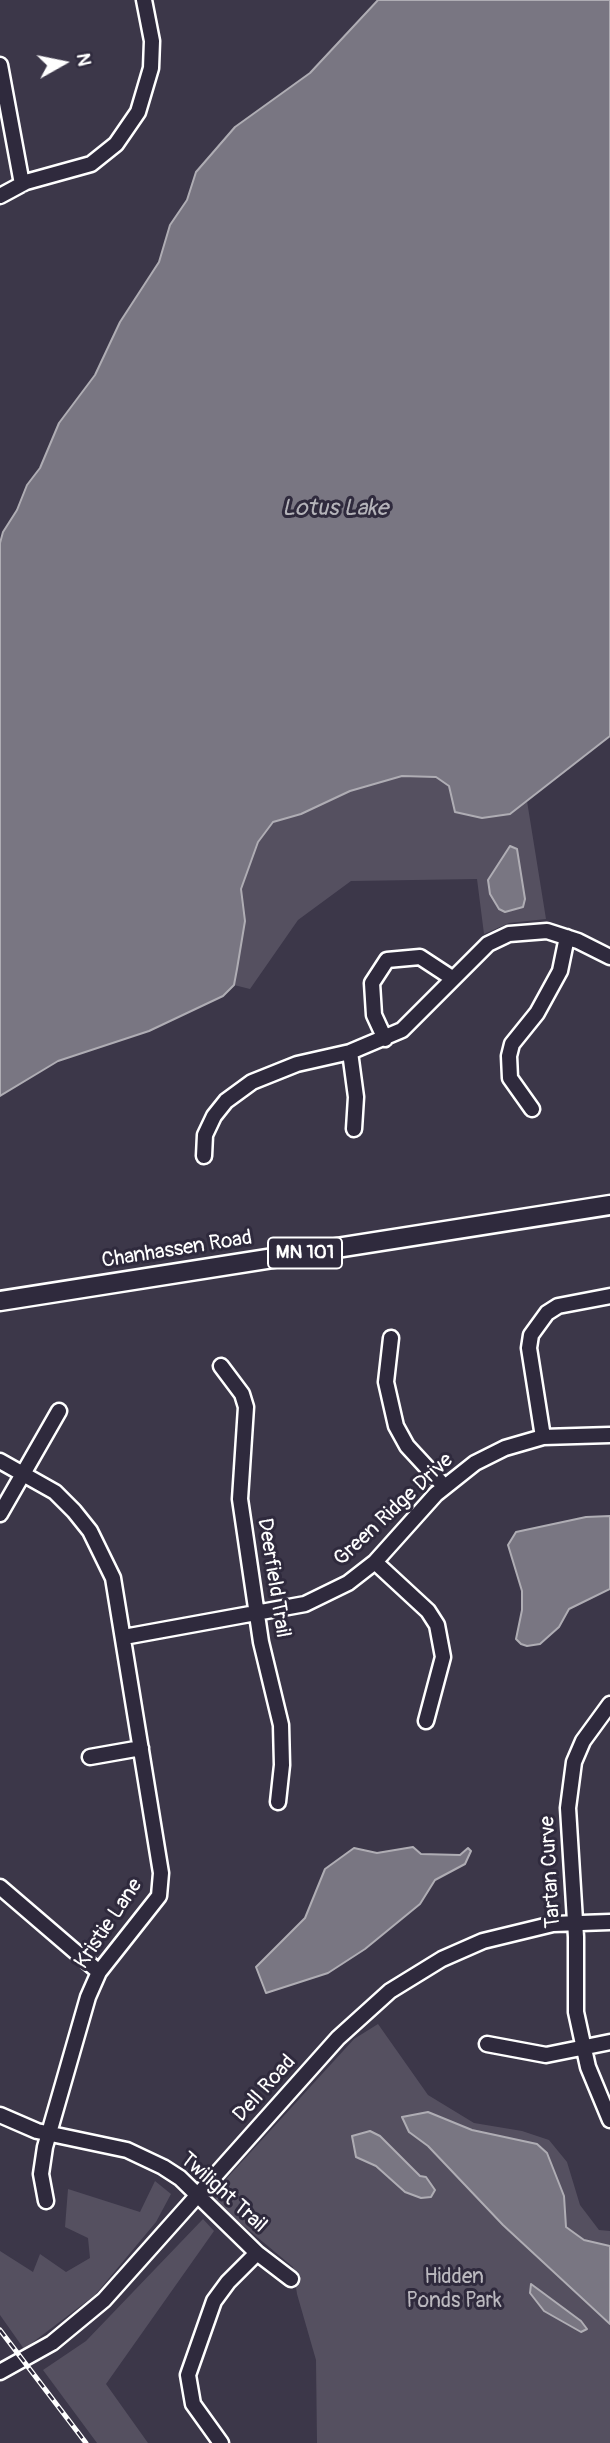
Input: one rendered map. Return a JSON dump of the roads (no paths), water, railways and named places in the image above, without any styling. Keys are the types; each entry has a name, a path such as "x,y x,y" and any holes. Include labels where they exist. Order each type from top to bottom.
{"main road":[{"name":"Chanhassen Road","path":"0,1301 610,1205"}],"street":[{"path":"0,196 22,184 92,164 116,144 138,112 151,68 152,41 144,0"},
{"path":"0,65 22,184"},
{"path":"204,1156 205,1135 214,1116 226,1101 252,1082 297,1064 350,1052 402,1030 488,944 509,934 547,931 610,957"},
{"path":"532,1109 510,1078 509,1056 512,1044 537,1013 560,971 567,937"},
{"path":"385,1039 374,1016 372,983 387,960 419,957 453,978"},
{"path":"350,1052 356,1097 354,1129"},
{"path":"543,1437 529,1348 531,1335 547,1313 558,1306 610,1296"},
{"path":"391,1338 386,1382 396,1426 407,1446 444,1486"},
{"name":"Deerfield Trail","path":"222,1366 242,1394 246,1407 240,1499 256,1614 281,1724 282,1765 278,1802"},
{"path":"0,1514 59,1411"},
{"name":"Green Ridge Drive","path":"124,1637 305,1604 327,1594 375,1562 444,1486 475,1463 505,1448 543,1437 610,1435"},
{"name":"Kristie Lane","path":"0,1461 24,1472 55,1492 90,1531 113,1578 162,1885 152,1906 99,1972 79,2023 48,2134 41,2174 46,2201"},
{"path":"375,1562 428,1611 437,1625 443,1657 426,1721"},
{"name":"Tartan Curve","path":"610,1704 583,1741 569,1786 575,1923 574,1983 583,2048 610,2120"},
{"path":"90,1757 141,1748"},
{"path":"0,1888 99,1972"},
{"name":"Dell Road","path":"0,2372 52,2343 79,2323 199,2195 338,2038 390,1991 442,1959 483,1941 538,1927 610,1922"},
{"path":"487,2043 546,2055 610,2042"},
{"name":"Twilight Trail","path":"0,2115 48,2134 108,2145 146,2157 180,2178 257,2253 291,2279"},
{"path":"221,2443 193,2404 188,2375 214,2301 228,2282 257,2253"}],"water":[{"name":"Lotus Lake","path":"378,0 610,0 610,736 510,814 482,818 455,812 449,786 436,777 402,776 350,791 301,814 273,822 258,842 241,889 245,921 234,985 223,996 149,1031 58,1061 0,1096 0,543 3,532 17,510 27,485 40,468 59,423 95,375 120,322 159,262 170,225 187,200 196,172 235,127 310,73"},
{"path":"510,846 517,849 525,899 523,907 505,912 499,909 490,894 488,880"},
{"path":"610,1516 610,1589 569,1609 559,1627 540,1644 521,1644 516,1639 522,1610 522,1591 508,1545 516,1532 586,1517"},
{"path":"413,1847 421,1854 460,1855 468,1848 471,1851 465,1864 435,1880 420,1904 365,1949 328,1973 266,1993 256,1967 305,1918 325,1869 354,1848 377,1853"},
{"path":"428,2112 472,2130 537,2144 547,2153 564,2196 566,2227 584,2240 610,2246 610,2324 503,2225 428,2146 409,2132 402,2117"},
{"path":"370,2131 380,2136 420,2176 426,2177 435,2190 431,2197 421,2198 405,2192 376,2166 356,2157 352,2136"},
{"path":"531,2284 581,2321 587,2329 581,2332 544,2311 530,2293"}],"railway":[{"path":"0,2330 86,2443"}],"park label":[{"name":"Hidden Ponds Park","path":"454,2290"}]}
